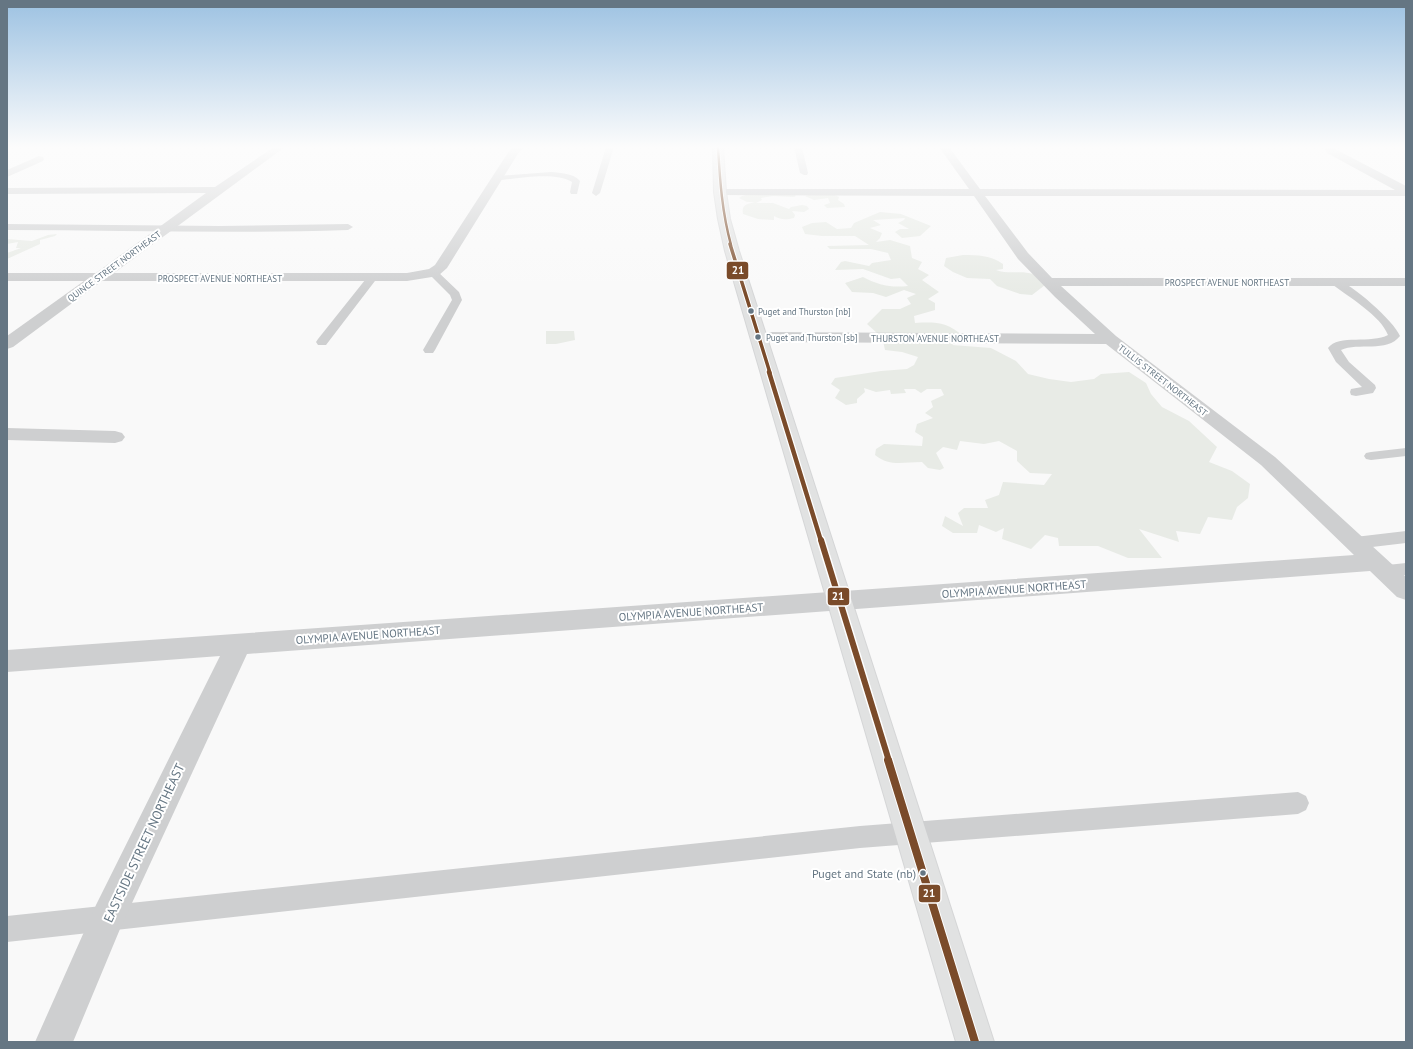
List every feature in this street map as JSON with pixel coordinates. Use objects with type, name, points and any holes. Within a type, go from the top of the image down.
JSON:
[{"type":"street","name":"QUINCE STREET NORTHEAST","points":[[7,344],[210,196]]},
{"type":"street","points":[[433,273],[440,268],[486,196]]},
{"type":"street","points":[[721,196],[724,219],[732,251],[975,1042]]},
{"type":"street","name":"TULLIS STREET NORTHEAST","points":[[979,196],[1023,256],[1060,294],[1110,339],[1268,461],[1406,591]]},
{"type":"street","name":"PROSPECT AVENUE NORTHEAST","points":[[7,277],[372,277],[421,276],[433,273]]},
{"type":"street","name":"PROSPECT AVENUE NORTHEAST","points":[[1049,282],[1406,282]]},
{"type":"street","name":"THURSTON AVENUE NORTHEAST","points":[[759,337],[1110,339]]},
{"type":"street","points":[[7,434],[115,437]]},
{"type":"street","name":"OLYMPIA AVENUE NORTHEAST","points":[[7,661],[840,601],[1380,566]]},
{"type":"street","name":"EASTSIDE STREET NORTHEAST","points":[[54,1042],[108,918],[238,645]]},
{"type":"lane","points":[[7,227],[167,228],[215,230],[348,227]]},
{"type":"lane","points":[[429,350],[457,300],[455,294],[433,273]]},
{"type":"lane","points":[[322,342],[372,277]]},
{"type":"lane","points":[[1337,283],[1378,315],[1394,332],[1394,336],[1390,339],[1380,342],[1348,344],[1334,348],[1336,354],[1342,361],[1370,388],[1368,390],[1356,392]]},
{"type":"lane","points":[[1371,456],[1406,452]]},
{"type":"lane","points":[[1355,543],[1406,537]]},
{"type":"lane","points":[[1380,566],[1406,569]]},
{"type":"lane","points":[[7,929],[912,833],[1298,803]]},
{"type":"shaded area","points":[[742,196],[796,196],[773,196],[761,198],[762,200],[756,203],[773,203],[789,209],[791,207],[802,205],[807,206],[809,209],[804,212],[792,211],[795,215],[794,218],[791,219],[781,219],[774,216],[774,220],[758,219],[743,214],[744,206],[755,202],[747,202],[739,198]]},
{"type":"shaded area","points":[[805,196],[837,196],[839,197],[838,200],[844,204],[845,207],[827,208],[824,205],[830,203],[828,198],[814,200]]},
{"type":"shaded area","points":[[880,212],[901,214],[931,226],[920,236],[902,238],[895,232],[900,229],[909,229],[898,223],[905,218],[873,220],[881,225],[870,228],[882,233],[876,242],[890,240],[910,246],[912,258],[922,262],[918,269],[929,275],[922,280],[939,292],[928,299],[935,303],[935,310],[914,316],[915,323],[935,323],[946,325],[963,336],[952,345],[991,348],[1016,361],[1028,374],[1049,379],[1071,382],[1094,379],[1101,374],[1129,372],[1146,383],[1151,394],[1162,407],[1189,421],[1217,447],[1209,462],[1232,471],[1250,484],[1248,498],[1237,507],[1232,520],[1208,517],[1200,534],[1176,531],[1179,542],[1139,529],[1162,558],[1128,558],[1098,546],[1059,546],[1058,538],[1045,535],[1031,549],[1002,539],[1004,528],[996,532],[979,525],[977,533],[953,533],[942,526],[945,516],[963,526],[958,513],[964,508],[988,508],[985,500],[999,495],[1003,482],[1044,485],[1052,474],[1030,473],[1017,461],[1017,451],[999,441],[984,444],[960,441],[957,450],[943,447],[936,453],[944,468],[940,470],[928,468],[922,462],[891,462],[881,459],[875,455],[876,449],[884,444],[922,446],[923,437],[915,432],[917,424],[933,418],[925,413],[933,407],[931,401],[944,395],[941,389],[927,389],[921,393],[915,389],[904,389],[906,393],[891,394],[890,390],[876,392],[864,388],[865,392],[857,399],[857,403],[846,405],[835,398],[840,390],[831,384],[835,378],[881,371],[907,369],[914,365],[918,357],[902,352],[885,350],[883,341],[894,333],[877,333],[867,324],[882,309],[900,309],[911,304],[907,298],[916,294],[904,290],[886,297],[873,293],[852,292],[845,283],[863,277],[885,285],[896,287],[908,286],[900,278],[891,279],[863,269],[835,270],[841,262],[845,261],[869,266],[872,263],[891,260],[888,253],[871,249],[830,249],[827,246],[869,245],[855,236],[822,236],[805,234],[802,227],[812,223],[826,222],[837,229],[851,228],[854,223]]},
{"type":"shaded area","points":[[57,234],[55,236],[40,240],[40,244],[7,259],[7,253],[21,248],[16,248],[18,242],[7,244],[7,239],[32,241],[48,235]]},
{"type":"shaded area","points":[[963,255],[979,255],[989,257],[1003,264],[1003,269],[996,270],[1003,272],[1028,273],[1040,279],[1045,285],[1032,295],[1020,294],[997,286],[990,279],[967,278],[944,266],[946,258]]},
{"type":"shaded area","points":[[546,331],[574,331],[575,340],[556,344],[546,344]]},
{"type":"transit line","name":"21","points":[[721,196],[724,219],[732,251],[975,1042]]},
{"type":"place","name":"Puget and Thurston [nb]","points":[[751,311]]},
{"type":"place","name":"Puget and Thurston [sb]","points":[[758,337]]},
{"type":"place","name":"Puget and State (nb)","points":[[923,873]]}]
